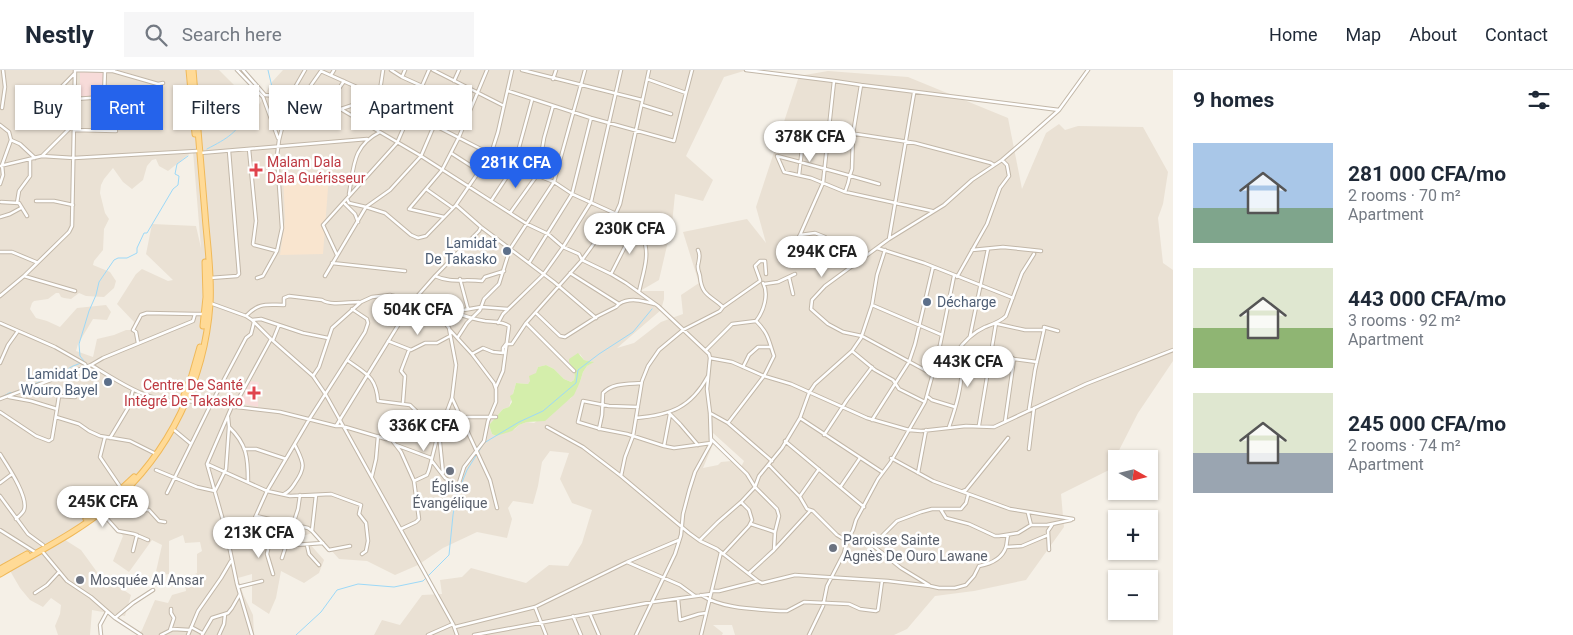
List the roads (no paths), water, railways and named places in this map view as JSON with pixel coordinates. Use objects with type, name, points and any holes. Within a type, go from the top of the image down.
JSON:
[{"type":"main road","points":[[42,547],[101,512],[114,502],[144,470],[172,429],[200,358],[210,303],[210,278],[191,70]]},
{"type":"main road","points":[[0,574],[91,515],[122,489],[137,474],[154,452],[184,401],[201,343],[205,314],[206,269],[198,152]]},
{"type":"main road","points":[[0,569],[34,552]]},
{"type":"street","points":[[2,108],[5,87],[3,70]]},
{"type":"street","points":[[81,99],[104,97],[105,70]]},
{"type":"street","points":[[62,85],[75,71],[105,70],[158,84],[163,83]]},
{"type":"street","points":[[237,70],[264,96],[269,96]]},
{"type":"street","points":[[243,70],[264,96],[279,140]]},
{"type":"street","points":[[296,85],[304,70]]},
{"type":"street","points":[[311,85],[321,70],[352,85]]},
{"type":"street","points":[[331,75],[334,70]]},
{"type":"street","points":[[381,85],[383,70]]},
{"type":"street","points":[[391,70],[420,85]]},
{"type":"street","points":[[402,77],[405,70]]},
{"type":"street","points":[[422,85],[429,70]]},
{"type":"street","points":[[433,70],[504,106]]},
{"type":"street","points":[[454,81],[459,70]]},
{"type":"street","points":[[444,217],[409,209],[442,170],[459,137],[487,70]]},
{"type":"street","points":[[340,206],[347,204],[385,213],[411,235],[418,238],[426,236],[454,206],[491,154],[512,70]]},
{"type":"street","points":[[522,70],[534,71],[553,79],[581,84],[642,100]]},
{"type":"street","points":[[553,79],[556,70]]},
{"type":"street","points":[[458,337],[467,323],[473,318],[484,299],[499,284],[510,249],[554,182],[585,70]]},
{"type":"street","points":[[498,323],[508,309],[543,275],[591,202],[621,70]]},
{"type":"street","points":[[506,344],[512,344],[526,323],[582,260],[616,213],[620,204],[649,70]]},
{"type":"street","points":[[508,91],[610,124],[674,141],[692,70]]},
{"type":"street","points":[[746,70],[914,93],[989,100],[1059,110]]},
{"type":"street","points":[[932,374],[862,336],[843,332],[828,324],[811,309],[812,300],[889,239],[934,212],[1002,160],[1059,110],[1088,70]]},
{"type":"street","points":[[75,71],[75,85]]},
{"type":"street","points":[[647,79],[686,93]]},
{"type":"street","points":[[341,86],[344,81]]},
{"type":"street","points":[[792,262],[791,250],[800,235],[823,183],[834,81]]},
{"type":"street","points":[[845,192],[852,169],[853,134],[861,85]]},
{"type":"street","points":[[889,239],[914,93]]},
{"type":"street","points":[[491,201],[514,166],[532,100]]},
{"type":"street","points":[[510,213],[538,174],[544,138],[553,105]]},
{"type":"street","points":[[642,105],[671,114]]},
{"type":"street","points":[[341,109],[351,106]]},
{"type":"street","points":[[341,109],[421,156],[527,224],[548,234],[563,247],[579,254],[582,260],[611,274],[656,305],[706,350],[710,358],[707,398],[710,413],[711,440],[695,472],[689,491],[680,540],[653,602],[636,635]]},
{"type":"street","points":[[529,263],[572,194],[591,118]]},
{"type":"street","points":[[0,125],[9,132],[11,140],[1,165],[3,175],[0,184]]},
{"type":"street","points":[[42,156],[68,130]]},
{"type":"street","points":[[0,296],[24,276],[36,262],[71,230],[73,223],[74,130],[116,131]]},
{"type":"street","points":[[257,278],[263,276],[277,251],[282,219],[278,164],[278,147],[282,130]]},
{"type":"street","points":[[337,255],[322,226],[397,143],[403,130]]},
{"type":"street","points":[[325,276],[366,207],[390,190],[421,156],[432,130]]},
{"type":"street","points":[[444,130],[514,166],[538,174],[572,194],[616,213],[631,222],[642,239],[646,253],[638,292]]},
{"type":"street","points":[[830,130],[906,141],[953,152],[991,163],[994,166]]},
{"type":"street","points":[[358,222],[355,214],[347,204],[356,157],[367,139],[379,132]]},
{"type":"street","points":[[1,165],[42,156],[74,158],[229,151],[367,139]]},
{"type":"street","points":[[11,140],[20,144],[35,158]]},
{"type":"street","points":[[249,149],[256,220],[253,244],[277,251]]},
{"type":"street","points":[[799,175],[802,150]]},
{"type":"street","points":[[210,278],[237,276],[239,274],[229,151]]},
{"type":"street","points":[[451,153],[479,171]]},
{"type":"street","points":[[879,184],[777,156],[784,172],[799,175],[845,192],[934,212]]},
{"type":"street","points":[[27,216],[17,202],[18,191],[30,176],[30,159]]},
{"type":"street","points":[[809,635],[823,602],[827,586],[844,553],[856,520],[924,402],[940,347],[955,277],[986,224],[1000,188],[1009,176],[1007,165],[1002,160]]},
{"type":"street","points":[[426,189],[454,206],[529,263],[596,318]]},
{"type":"street","points":[[36,201],[54,201],[73,205]]},
{"type":"street","points":[[0,202],[17,202]]},
{"type":"street","points":[[0,217],[22,208]]},
{"type":"street","points":[[336,426],[413,301],[480,231],[481,227]]},
{"type":"street","points":[[611,274],[634,229]]},
{"type":"street","points":[[800,235],[814,233],[825,237],[853,266]]},
{"type":"street","points":[[972,250],[1003,247],[1041,251]]},
{"type":"street","points":[[878,248],[1013,298]]},
{"type":"street","points":[[970,336],[988,249]]},
{"type":"street","points":[[698,250],[700,251],[698,267],[701,286],[708,296],[723,307]]},
{"type":"street","points":[[700,540],[755,487],[759,476],[772,461],[800,418],[809,393],[823,375],[852,351],[862,336],[872,305],[877,276],[885,250]]},
{"type":"street","points":[[0,252],[12,252],[36,262]]},
{"type":"street","points":[[956,353],[964,340],[1006,316],[1022,273],[1034,254]]},
{"type":"street","points":[[706,350],[732,324],[756,321],[766,296],[766,289],[755,266],[760,261],[765,261],[766,274]]},
{"type":"street","points":[[332,264],[405,271]]},
{"type":"street","points":[[872,420],[909,362],[920,326],[933,267]]},
{"type":"street","points":[[435,276],[447,281],[482,281],[485,277],[504,272]]},
{"type":"street","points":[[570,273],[619,304]]},
{"type":"street","points":[[621,476],[625,457],[633,436],[644,374],[659,350],[683,330],[718,313],[723,307],[762,282],[773,283],[795,274]]},
{"type":"street","points":[[24,276],[75,291]]},
{"type":"street","points":[[789,277],[793,294]]},
{"type":"street","points":[[460,280],[468,309]]},
{"type":"street","points":[[246,316],[258,306],[270,303],[284,305],[284,298],[289,296],[332,303],[361,302],[390,295],[432,306],[472,354],[496,387]]},
{"type":"street","points":[[536,313],[563,338],[626,301],[637,300],[656,305]]},
{"type":"street","points":[[313,376],[319,367],[332,328],[361,302]]},
{"type":"street","points":[[210,303],[246,316],[313,376],[326,394],[342,426],[454,625],[457,635]]},
{"type":"street","points":[[872,305],[942,335]]},
{"type":"street","points":[[395,445],[432,460],[445,478],[458,486],[461,472],[484,441],[496,402],[496,387],[503,371],[509,326],[463,315],[446,306],[438,312]]},
{"type":"street","points":[[457,312],[481,306],[508,309]]},
{"type":"street","points":[[244,542],[267,491],[364,332],[368,319],[352,310]]},
{"type":"street","points":[[138,344],[134,330],[141,315],[147,313],[205,314]]},
{"type":"street","points":[[91,365],[193,321],[195,314]]},
{"type":"street","points":[[253,321],[261,320],[303,333],[328,338]]},
{"type":"street","points":[[167,493],[211,404],[246,338],[251,334],[253,321]]},
{"type":"street","points":[[728,423],[764,376],[774,356],[771,341],[764,329],[756,321]]},
{"type":"street","points":[[0,323],[55,347],[86,365]]},
{"type":"street","points":[[526,323],[574,371]]},
{"type":"street","points":[[996,323],[1025,330],[1044,330],[1044,327],[1058,331]]},
{"type":"street","points":[[979,426],[996,323]]},
{"type":"street","points":[[252,635],[231,560],[226,530],[208,464],[233,407],[279,325]]},
{"type":"street","points":[[414,481],[427,475],[445,413],[452,398],[456,365],[449,328]]},
{"type":"street","points":[[1029,410],[1044,330]]},
{"type":"street","points":[[0,363],[18,331]]},
{"type":"street","points":[[403,403],[404,376],[401,371],[409,350],[425,342],[437,343],[450,336]]},
{"type":"street","points":[[388,342],[409,350]]},
{"type":"street","points":[[472,354],[483,348],[502,353],[506,344]]},
{"type":"street","points":[[743,367],[749,355],[758,347],[771,347]]},
{"type":"street","points":[[940,347],[956,353],[962,365],[956,407],[948,427]]},
{"type":"street","points":[[710,358],[732,362],[764,376],[791,384],[841,408],[872,420],[909,430],[926,430],[979,426],[994,428],[1086,384],[1173,350]]},
{"type":"street","points":[[852,351],[872,367],[893,380],[899,389],[924,402]]},
{"type":"street","points":[[990,352],[1014,359],[1037,362]]},
{"type":"street","points":[[1005,422],[1014,359]]},
{"type":"street","points":[[347,360],[368,375],[376,385],[378,402],[410,405],[426,422],[430,432]]},
{"type":"street","points":[[0,400],[86,365],[91,365],[134,390],[150,396],[176,401],[280,412],[391,439],[413,438],[430,432],[440,431],[467,417],[496,417]]},
{"type":"street","points":[[824,435],[841,408],[872,367]]},
{"type":"street","points":[[636,418],[670,414],[679,409],[699,390],[709,373]]},
{"type":"street","points":[[599,429],[603,393],[609,388],[642,383]]},
{"type":"street","points":[[110,438],[128,408],[134,390]]},
{"type":"street","points":[[926,395],[932,400],[956,407]]},
{"type":"street","points":[[0,412],[30,432],[49,441],[52,439],[59,396],[75,397]]},
{"type":"street","points":[[8,397],[31,401],[57,409]]},
{"type":"street","points":[[452,398],[490,480],[497,508]]},
{"type":"street","points":[[638,407],[609,406],[584,401],[578,420],[579,423],[633,436],[664,446],[683,448],[711,440]]},
{"type":"street","points":[[1029,449],[1034,408]]},
{"type":"street","points":[[445,413],[461,417]]},
{"type":"street","points":[[710,413],[728,423],[772,461]]},
{"type":"street","points":[[670,414],[698,445]]},
{"type":"street","points":[[664,446],[670,414]]},
{"type":"street","points":[[215,491],[226,472],[228,464],[228,417]]},
{"type":"street","points":[[56,418],[79,424],[89,432],[105,437],[130,441],[154,452]]},
{"type":"street","points":[[800,418],[882,473]]},
{"type":"street","points":[[229,427],[238,435],[248,460],[248,482]]},
{"type":"street","points":[[547,427],[583,447],[700,540],[722,553],[762,583],[795,575],[946,588],[966,585],[974,576],[979,566],[988,565],[996,560],[1006,547],[1008,535]]},
{"type":"street","points":[[172,429],[191,444]]},
{"type":"street","points":[[918,473],[926,430]]},
{"type":"street","points":[[440,431],[442,468],[445,478]]},
{"type":"street","points":[[371,477],[374,472],[378,436]]},
{"type":"street","points":[[105,437],[100,457],[122,489]]},
{"type":"street","points":[[961,492],[966,490],[1008,438]]},
{"type":"street","points":[[391,439],[401,452],[414,481],[419,519],[401,529]]},
{"type":"street","points":[[711,440],[747,474],[755,487],[777,509],[779,516],[775,532],[774,550]]},
{"type":"street","points":[[785,441],[864,507]]},
{"type":"street","points":[[289,494],[303,469],[303,462],[295,445]]},
{"type":"street","points":[[244,449],[256,450],[286,459]]},
{"type":"street","points":[[0,454],[20,486],[25,508],[16,519]]},
{"type":"street","points":[[841,486],[860,458]]},
{"type":"street","points":[[891,458],[933,481],[968,495],[1010,509],[1073,519],[1041,526],[1031,525],[1018,533],[996,536],[969,524],[946,518],[941,510]]},
{"type":"street","points":[[208,464],[267,491],[282,495],[335,495],[361,505],[359,514],[366,522],[368,541],[366,551],[362,554]]},
{"type":"street","points":[[769,465],[800,496],[807,509],[813,511],[847,541],[871,544],[901,568],[930,586]]},
{"type":"street","points":[[800,496],[819,469]]},
{"type":"street","points":[[156,470],[174,478],[215,491]]},
{"type":"street","points":[[0,483],[12,474]]},
{"type":"street","points":[[282,558],[298,509],[300,495]]},
{"type":"street","points":[[312,531],[316,495]]},
{"type":"street","points":[[871,544],[878,540],[897,521],[926,510],[961,509],[966,503],[968,495]]},
{"type":"street","points":[[0,496],[16,519],[42,547],[59,572],[67,580],[141,635]]},
{"type":"street","points":[[114,502],[135,510],[149,510],[159,521],[165,522]]},
{"type":"street","points":[[701,635],[708,600],[722,553],[752,520],[752,515],[741,502]]},
{"type":"street","points":[[749,573],[774,550],[810,510]]},
{"type":"street","points":[[101,512],[118,531],[137,535],[148,540]]},
{"type":"street","points":[[1028,513],[1031,525]]},
{"type":"street","points":[[256,516],[312,531],[329,550],[350,546]]},
{"type":"street","points":[[750,524],[775,532]]},
{"type":"street","points":[[1050,550],[1048,535],[1052,524]]},
{"type":"street","points":[[0,530],[34,552]]},
{"type":"street","points":[[133,551],[137,535]]},
{"type":"street","points":[[1006,547],[1022,546],[1048,535]]},
{"type":"street","points":[[246,537],[257,541],[261,538],[286,544],[323,543]]},
{"type":"street","points":[[270,540],[267,554],[273,574]]},
{"type":"street","points":[[428,635],[454,625],[535,607],[627,562],[680,540]]},
{"type":"street","points":[[307,544],[309,554],[319,565]]},
{"type":"street","points":[[188,635],[198,611],[231,560]]},
{"type":"street","points":[[627,562],[664,578],[696,596]]},
{"type":"street","points":[[35,593],[47,585],[59,572]]},
{"type":"street","points":[[238,586],[262,581]]},
{"type":"street","points":[[474,635],[488,634],[573,616],[696,596],[758,581]]},
{"type":"street","points":[[700,595],[708,600],[734,606],[780,611],[787,611],[804,602],[823,602],[849,604],[860,609],[877,611],[882,581]]},
{"type":"street","points":[[116,618],[132,603],[153,590]]},
{"type":"street","points":[[161,635],[178,628],[191,629],[202,634],[212,618],[225,614],[232,608],[240,594]]},
{"type":"street","points":[[678,599],[680,620],[706,613]]},
{"type":"street","points":[[535,607],[546,635]]},
{"type":"street","points":[[170,630],[174,618],[171,609]]},
{"type":"street","points":[[101,635],[100,625],[108,612]]},
{"type":"street","points":[[219,635],[224,624],[225,614]]},
{"type":"street","points":[[590,614],[599,635]]},
{"type":"street","points":[[573,616],[581,635]]},
{"type":"waterway","points":[[268,70],[272,85]]},
{"type":"waterway","points":[[207,149],[221,142],[235,130]]},
{"type":"waterway","points":[[20,390],[39,382],[40,377],[43,375],[49,377],[54,374],[63,374],[84,361],[80,356],[79,344],[99,282],[114,260],[127,258],[137,253],[137,248],[144,233],[147,233],[173,189],[178,185],[179,176],[175,174],[177,164],[188,156]]},
{"type":"waterway","points":[[296,635],[321,612],[337,590],[358,584],[394,587],[423,581],[449,555],[456,497],[467,470],[484,443],[519,422],[543,411],[576,383],[578,370],[633,332],[652,309]]},
{"type":"waterway","points":[[0,398],[9,393],[16,392]]},
{"type":"place","name":"Malam Dala Dala Guérisseur","points":[[256,170]]},
{"type":"place","name":"Lamidat De Takasko","points":[[507,251]]},
{"type":"place","name":"Décharge","points":[[927,302]]},
{"type":"place","name":"Lamidat De Wouro Bayel","points":[[108,382]]},
{"type":"place","name":"Centre De Santé Intégré De Takasko","points":[[254,393]]},
{"type":"place","name":"Église Évangélique","points":[[450,471]]},
{"type":"place","name":"Paroisse Sainte Agnès De Ouro Lawane","points":[[833,548]]},
{"type":"place","name":"Mosquée Al Ansar","points":[[80,580]]}]
